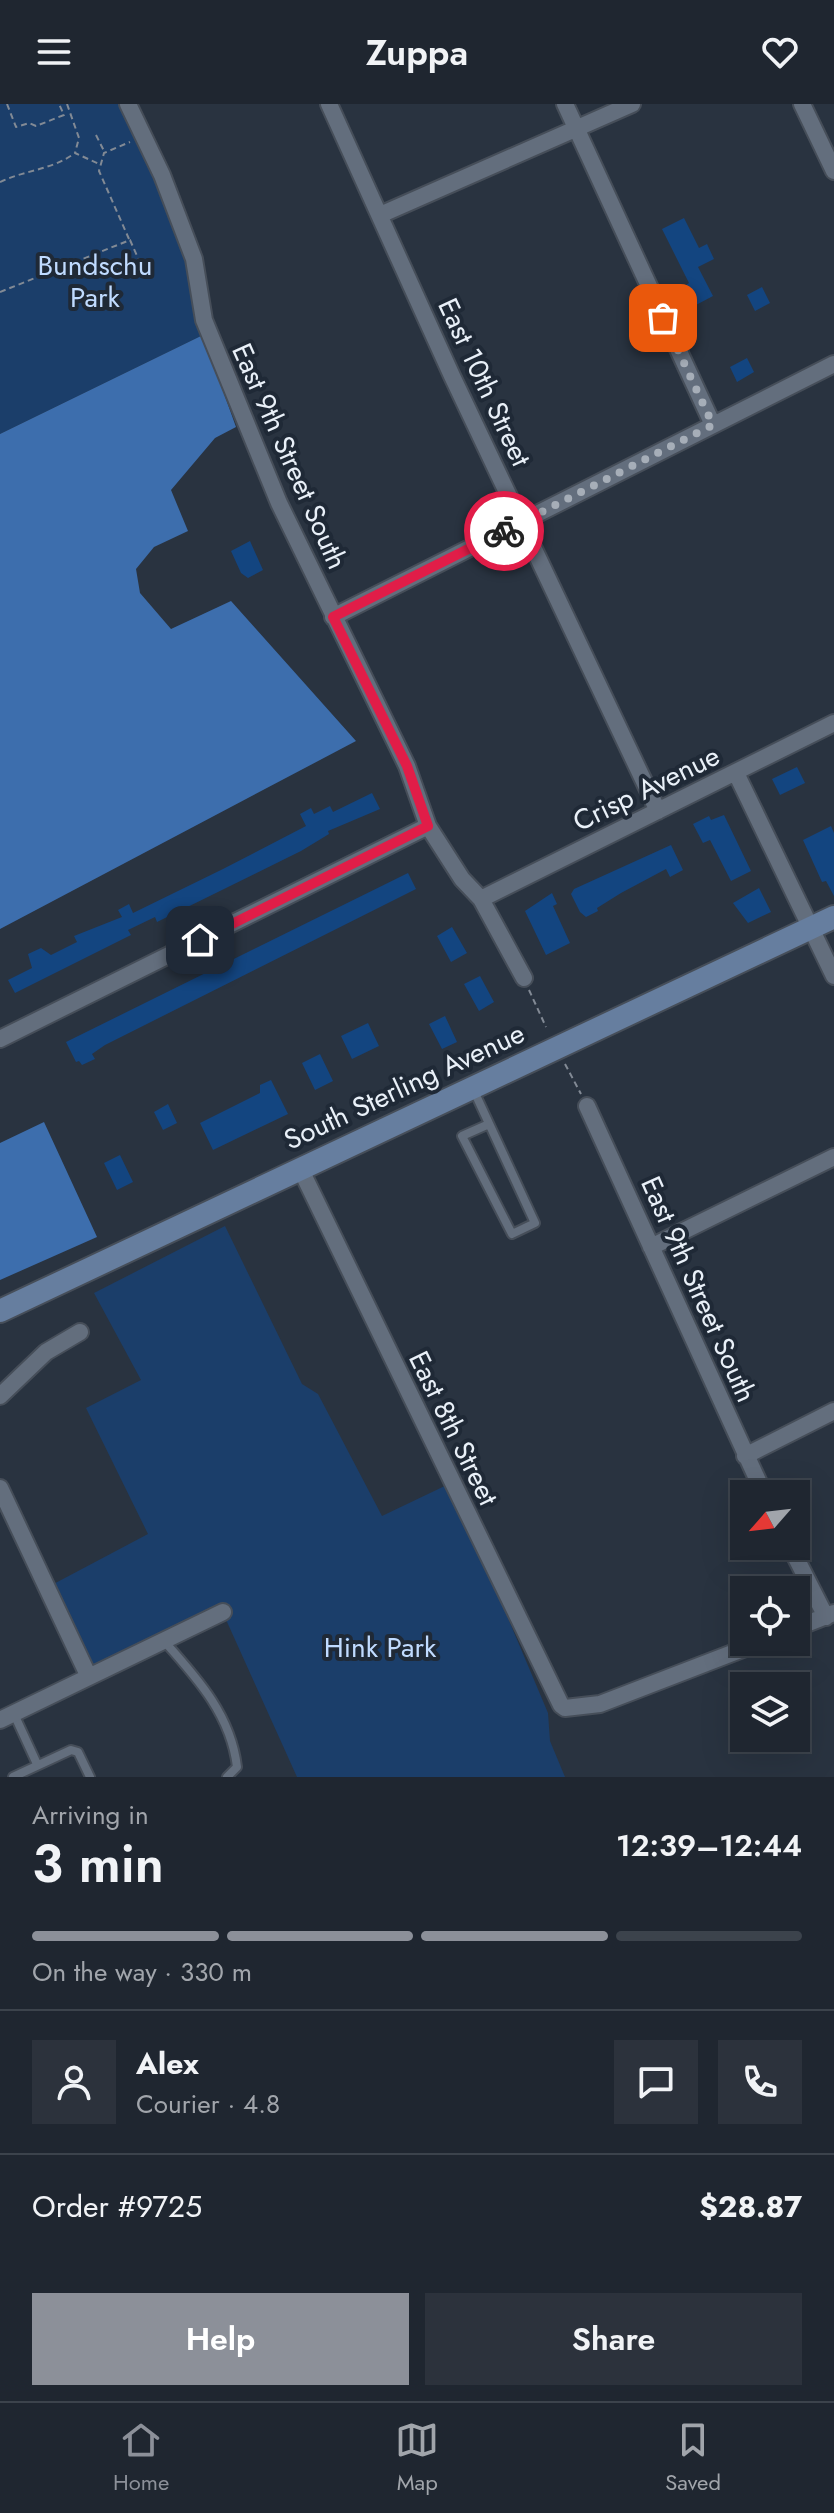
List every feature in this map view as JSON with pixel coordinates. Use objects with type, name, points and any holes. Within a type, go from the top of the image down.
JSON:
[{"type":"main road","name":"South Sterling Avenue","points":[[0,1311],[834,917]]},
{"type":"street","name":"East 9th Street South","points":[[128,104],[162,175],[194,259],[204,320],[279,503],[407,766],[428,826],[462,879],[481,899],[524,978]]},
{"type":"street","name":"East 10th Street","points":[[329,104],[658,811]]},
{"type":"street","points":[[565,104],[713,425]]},
{"type":"street","points":[[380,215],[632,104]]},
{"type":"street","points":[[802,104],[834,171]]},
{"type":"street","points":[[333,617],[834,364]]},
{"type":"street","name":"Crisp Avenue","points":[[481,899],[834,723]]},
{"type":"street","points":[[736,773],[834,976]]},
{"type":"street","points":[[0,1039],[428,826]]},
{"type":"street","name":"East 9th Street South","points":[[587,1106],[757,1480]]},
{"type":"street","points":[[651,1247],[834,1157]]},
{"type":"street","name":"East 8th Street","points":[[300,1168],[561,1705],[565,1708],[600,1704],[730,1654]]},
{"type":"street","points":[[0,1396],[46,1352],[80,1332]]},
{"type":"street","points":[[745,1456],[834,1411]]},
{"type":"street","points":[[0,1488],[88,1675]]},
{"type":"street","points":[[798,1560],[830,1615],[810,1623]]},
{"type":"street","points":[[7,1717],[223,1612]]},
{"type":"lane","points":[[472,1087],[535,1223],[512,1234],[462,1136],[489,1124]]},
{"type":"lane","points":[[163,1640],[206,1690],[234,1742],[237,1767],[227,1777]]},
{"type":"lane","points":[[7,1717],[37,1764]]},
{"type":"lane","points":[[13,1777],[71,1750],[78,1752],[90,1777]]},
{"type":"path","points":[[7,104],[16,127],[29,123],[36,126],[64,115],[59,104]]},
{"type":"path","points":[[0,182],[19,173],[58,165],[75,153],[79,138],[67,104]]},
{"type":"path","points":[[96,135],[104,153],[99,171],[146,276],[155,276]]},
{"type":"path","points":[[104,153],[137,140]]},
{"type":"path","points":[[75,153],[100,164]]},
{"type":"path","points":[[0,292],[130,240]]},
{"type":"path","points":[[524,978],[546,1027]]},
{"type":"path","points":[[564,1063],[587,1106]]},
{"type":"green space","name":"Bundschu Park","points":[[0,104],[122,104],[190,263],[203,335],[0,434]]},
{"type":"green space","name":"Hink Park","points":[[225,1226],[302,1384],[318,1394],[382,1516],[451,1483],[548,1713],[550,1741],[565,1777],[297,1777],[223,1613],[88,1675],[46,1588],[148,1534],[86,1408],[141,1380],[94,1293]]},
{"type":"shaded area","points":[[203,335],[236,427],[215,438],[171,490],[188,531],[154,547],[136,569],[140,593],[171,629],[231,601],[356,741],[0,929],[0,434]]},
{"type":"shaded area","points":[[44,1122],[97,1237],[0,1280],[0,1143]]},
{"type":"building","points":[[684,218],[699,248],[707,244],[714,259],[698,267],[713,296],[696,305],[686,285],[689,283],[662,229]]},
{"type":"building","points":[[762,287],[770,303],[755,311],[747,295]]},
{"type":"building","points":[[747,358],[754,372],[737,382],[730,367]]},
{"type":"building","points":[[250,541],[263,570],[248,578],[241,573],[231,551]]},
{"type":"building","points":[[797,767],[805,783],[780,795],[772,779]]},
{"type":"building","points":[[372,793],[380,809],[328,831],[329,834],[301,851],[157,922],[155,917],[128,930],[131,935],[15,993],[8,980],[32,968],[28,954],[41,948],[51,955],[77,942],[74,936],[122,917],[118,910],[129,904],[133,913],[306,826],[300,814],[311,808],[314,814],[330,806],[333,812]]},
{"type":"building","points":[[724,815],[751,871],[731,881],[710,840],[703,843],[693,824],[709,816],[711,820]]},
{"type":"building","points":[[831,826],[834,833],[834,896],[826,881],[822,882],[803,840]]},
{"type":"building","points":[[671,845],[683,870],[670,877],[666,869],[621,893],[586,917],[580,912],[571,894],[574,889]]},
{"type":"building","points":[[408,873],[416,889],[105,1045],[92,1054],[95,1059],[82,1065],[76,1062],[66,1042]]},
{"type":"building","points":[[759,888],[771,912],[748,923],[733,903]]},
{"type":"building","points":[[552,893],[557,904],[553,906],[570,943],[546,955],[525,911]]},
{"type":"building","points":[[452,927],[467,953],[451,962],[437,936]]},
{"type":"building","points":[[480,976],[494,1002],[479,1011],[464,984]]},
{"type":"building","points":[[445,1016],[457,1042],[442,1049],[429,1024]]},
{"type":"building","points":[[368,1023],[379,1046],[352,1059],[341,1036]]},
{"type":"building","points":[[320,1054],[333,1081],[315,1090],[302,1063]]},
{"type":"building","points":[[271,1080],[288,1114],[213,1150],[200,1123],[260,1093],[260,1085]]},
{"type":"building","points":[[168,1104],[177,1123],[163,1130],[154,1112]]},
{"type":"building","points":[[120,1155],[133,1182],[117,1190],[104,1163]]},
{"type":"way so far","points":[[504,531],[713,425],[663,318]]},
{"type":"route","points":[[200,940],[428,826],[426,812],[407,766],[333,617],[504,531]]}]
